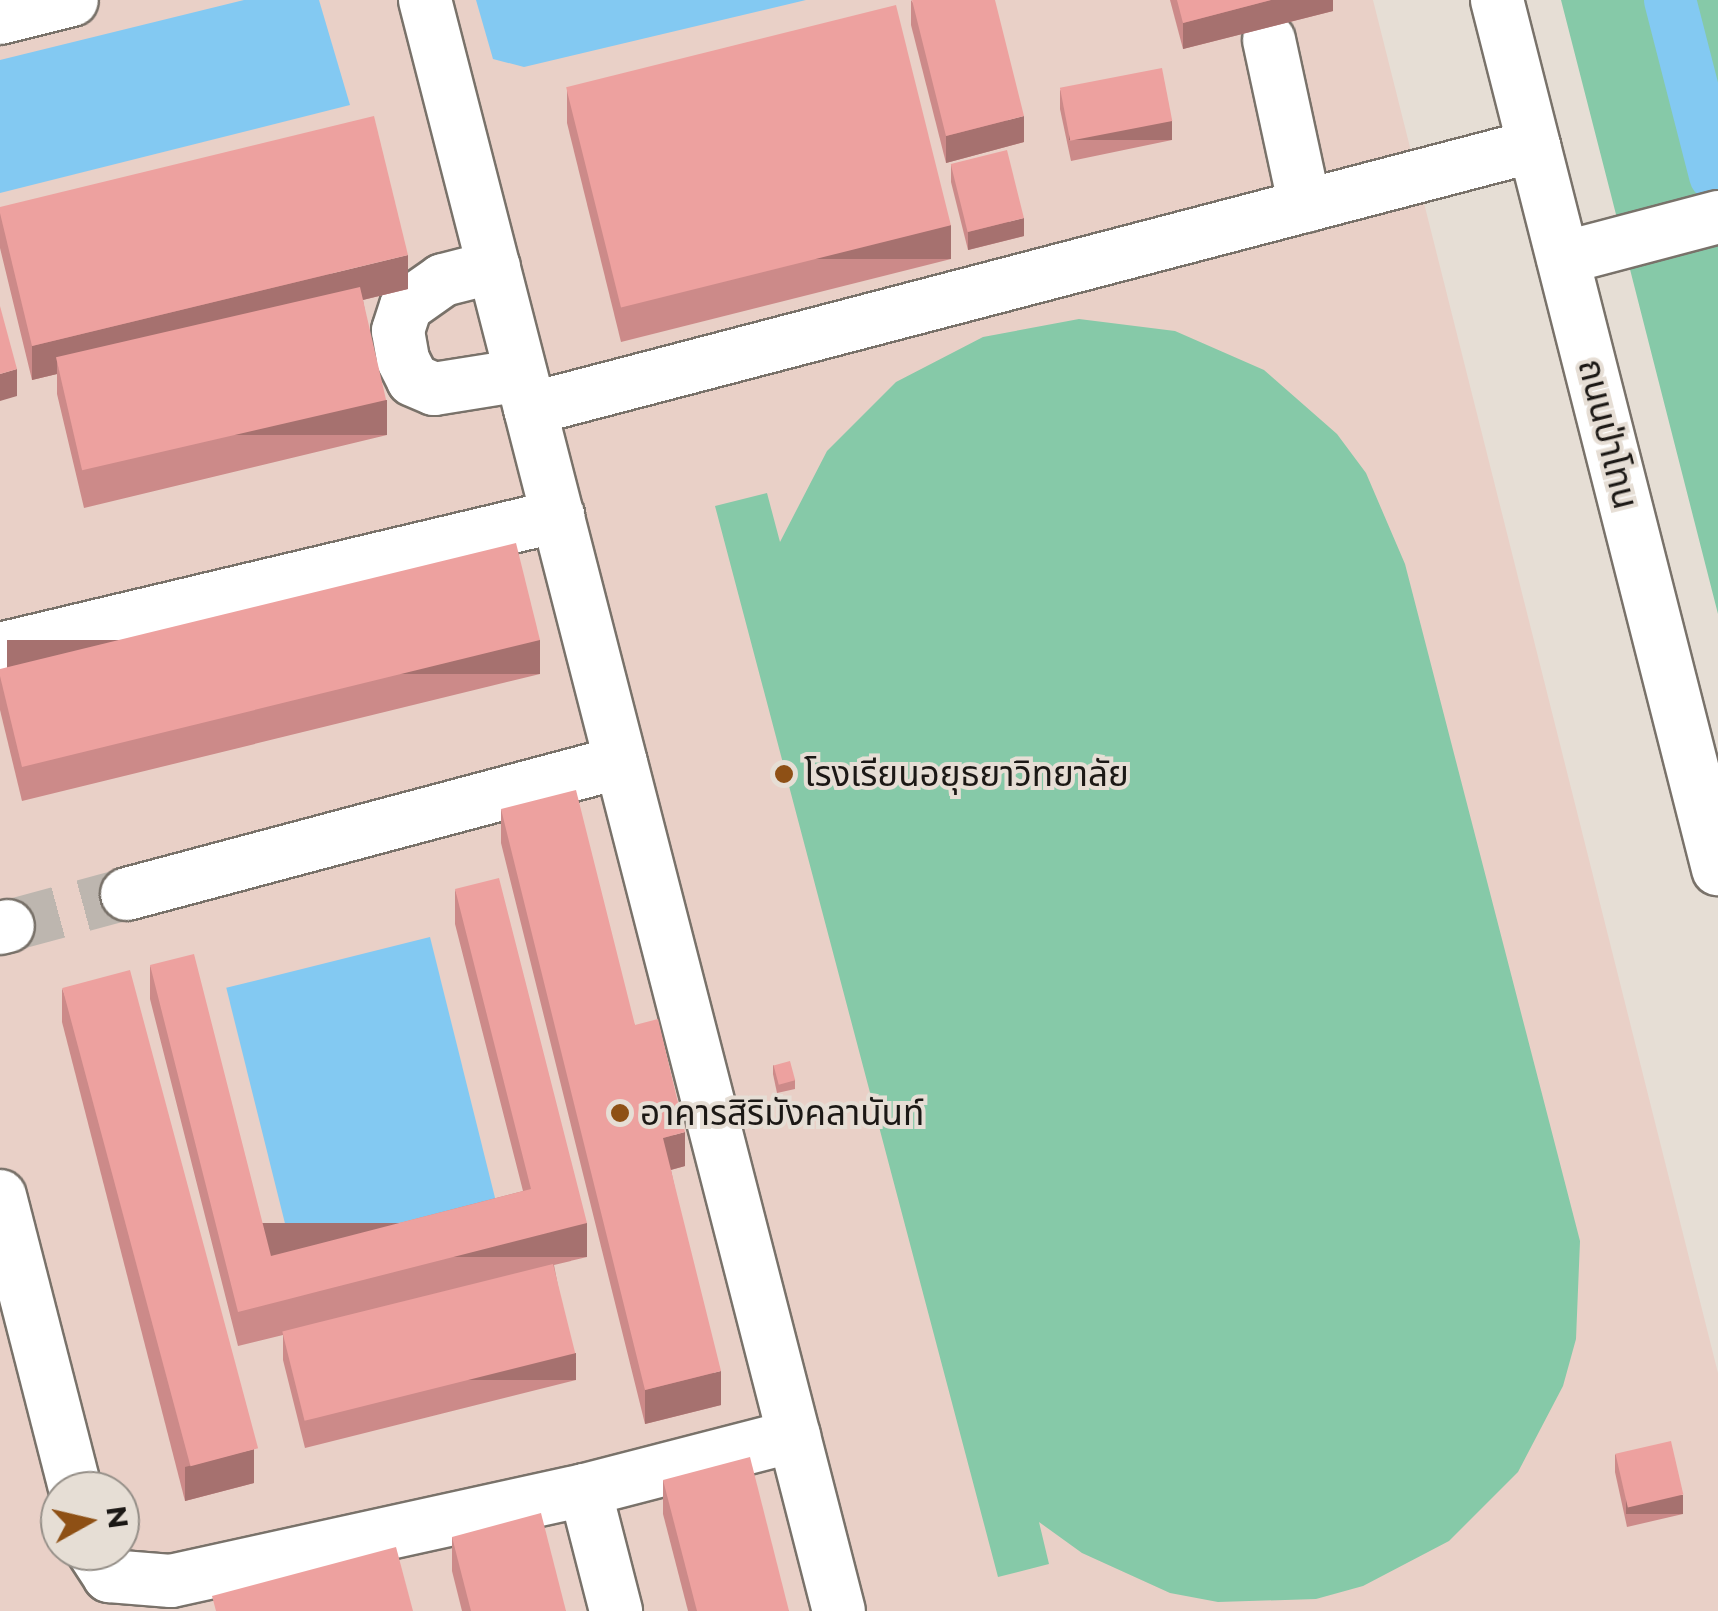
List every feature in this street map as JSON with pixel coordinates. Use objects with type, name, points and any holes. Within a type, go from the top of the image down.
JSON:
[{"type":"street","points":[[0,18],[72,0]]},
{"type":"street","points":[[425,0],[839,1611]]},
{"type":"street","name":"ถนนป่าโทน","points":[[1497,0],[1718,869]]},
{"type":"street","points":[[1269,40],[1305,206]]},
{"type":"street","points":[[494,267],[442,280],[406,306],[398,331],[403,360],[413,380],[434,389],[526,392],[1305,206],[1534,146]]},
{"type":"street","points":[[1562,258],[1718,217]]},
{"type":"street","points":[[0,649],[558,516]]},
{"type":"street","points":[[126,894],[621,762]]},
{"type":"street","points":[[0,1196],[10,1292],[69,1471]]},
{"type":"street","points":[[106,1571],[109,1576],[171,1581],[585,1490],[794,1436]]},
{"type":"street","points":[[585,1490],[616,1611]]},
{"type":"shaded area","name":"โรงเรียนอยุธยาวิทยาลัย","points":[[0,0],[1373,0],[1718,1373],[1718,1611],[0,1611]]},
{"type":"green space","points":[[1561,0],[1718,0],[1718,614],[1610,191]]},
{"type":"green space","points":[[1079,319],[1175,331],[1264,370],[1337,434],[1366,473],[1405,564],[1580,1241],[1576,1339],[1563,1386],[1518,1472],[1449,1541],[1363,1586],[1316,1599],[1218,1602],[1170,1593],[1082,1553],[1039,1522],[1049,1564],[998,1577],[715,506],[767,493],[780,542],[827,451],[896,382],[983,337]]},
{"type":"water","points":[[244,0],[319,0],[350,105],[0,193],[0,60]]},
{"type":"water","points":[[476,0],[806,0],[524,67],[493,59]]},
{"type":"water","points":[[430,937],[495,1199],[292,1250],[226,988]]},
{"type":"building","points":[[912,0],[995,0],[1024,116],[946,136]]},
{"type":"building","points":[[1177,0],[1271,0],[1183,23]]},
{"type":"building","points":[[896,5],[951,225],[621,308],[566,87]]},
{"type":"building","points":[[1162,68],[1172,121],[1070,141],[1060,88]]},
{"type":"building","points":[[374,116],[408,255],[32,346],[0,207]]},
{"type":"building","points":[[1007,150],[1024,218],[968,232],[951,164]]},
{"type":"building","points":[[360,287],[386,400],[82,470],[56,357]]},
{"type":"building","points":[[0,306],[17,369],[0,374]]},
{"type":"building","points":[[516,543],[540,640],[22,767],[0,669]]},
{"type":"building","name":"อาคารสิริมังคลานันท์","points":[[576,790],[635,1025],[658,1019],[685,1132],[663,1138],[721,1371],[645,1390],[501,809]]},
{"type":"building","points":[[499,878],[587,1223],[238,1312],[150,965],[194,954],[271,1256],[531,1189],[455,889]]},
{"type":"building","points":[[130,970],[258,1448],[191,1466],[62,988]]},
{"type":"building","points":[[790,1061],[795,1080],[779,1085],[774,1065]]},
{"type":"building","points":[[553,1264],[575,1353],[305,1421],[282,1331]]},
{"type":"building","points":[[1671,1441],[1683,1495],[1628,1507],[1615,1454]]},
{"type":"building","points":[[750,1457],[789,1611],[697,1611],[663,1480]]},
{"type":"building","points":[[541,1513],[566,1611],[471,1611],[452,1537]]},
{"type":"building","points":[[396,1547],[413,1611],[216,1611],[212,1596]]},
{"type":"waterway","points":[[1670,0],[1715,175]]},
{"type":"tunnel","points":[[8,926],[127,894]]},
{"type":"place","name":"โรงเรียนอยุธยาวิทยาลัย","points":[[784,774]]},
{"type":"place","name":"อาคารสิริมังคลานันท์","points":[[620,1113]]}]
